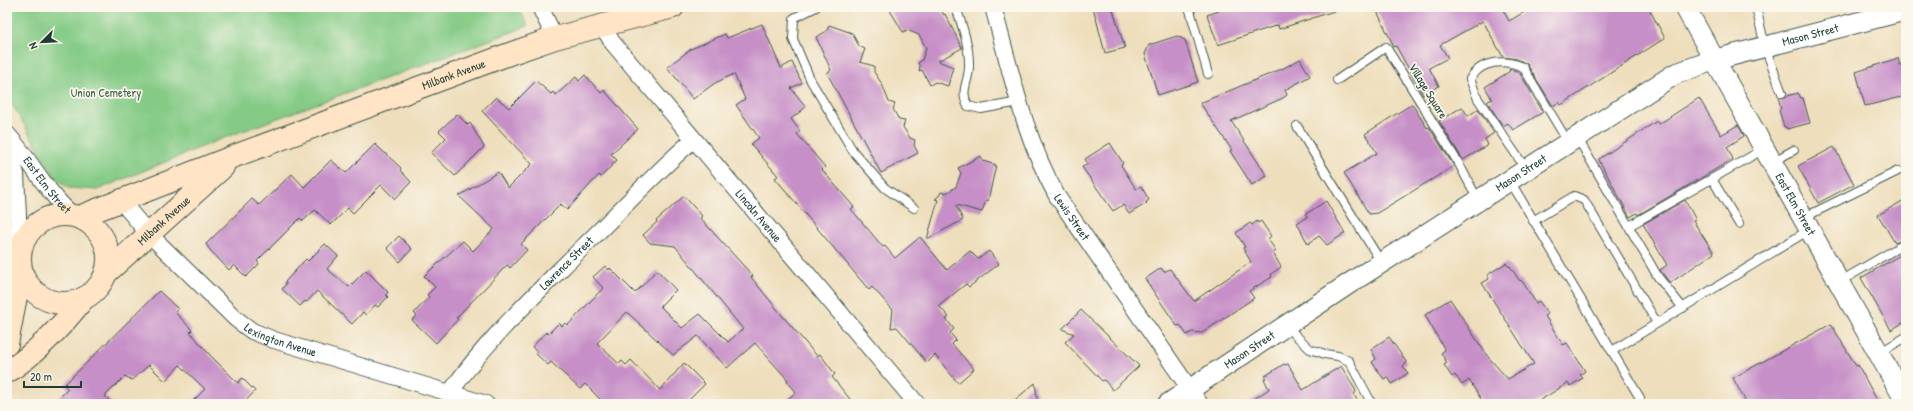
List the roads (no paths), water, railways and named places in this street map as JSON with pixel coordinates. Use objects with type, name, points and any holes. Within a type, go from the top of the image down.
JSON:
[{"type":"main road","name":"Milbank Avenue","points":[[76,217],[119,203],[240,154],[555,38],[673,7]]},
{"type":"main road","name":"Milbank Avenue","points":[[106,273],[148,233],[240,154]]},
{"type":"main road","points":[[7,344],[18,253],[28,233],[44,219],[53,216],[76,217],[91,224],[102,236],[107,249],[108,263],[106,273],[94,291],[84,298],[72,302],[55,302],[45,299],[34,291],[26,281],[18,253]]},
{"type":"main road","points":[[7,372],[24,361],[68,319],[84,298]]},
{"type":"street","points":[[540,7],[555,38]]},
{"type":"street","name":"Lewis Street","points":[[993,7],[1019,102],[1038,159],[1057,196],[1194,397]]},
{"type":"street","name":"East Elm Street","points":[[1685,7],[1906,402]]},
{"type":"street","name":"Mason Street","points":[[1168,404],[1194,397],[1286,327],[1478,200],[1675,74],[1714,60],[1906,10]]},
{"type":"street","name":"Lincoln Avenue","points":[[602,25],[612,42],[693,140],[917,404]]},
{"type":"street","name":"East Elm Street","points":[[7,134],[25,153],[50,192],[61,206],[76,217]]},
{"type":"street","name":"East Elm Street","points":[[7,139],[16,174],[19,236],[18,253]]},
{"type":"street","name":"Lawrence Street","points":[[449,394],[474,360],[571,260],[674,157],[693,140]]},
{"type":"street","name":"Lexington Avenue","points":[[119,203],[126,207],[148,233],[236,319],[252,331],[274,340],[486,404]]},
{"type":"lane","points":[[816,7],[794,18],[792,39],[811,81],[853,151],[885,188],[914,208]]},
{"type":"lane","points":[[956,7],[965,34],[969,66],[963,98],[968,106],[981,109],[1019,102]]},
{"type":"lane","points":[[1189,7],[1208,74]]},
{"type":"lane","points":[[1756,7],[1765,47],[1782,93]]},
{"type":"lane","name":"Village Square","points":[[1337,80],[1386,46],[1459,164],[1478,200]]},
{"type":"lane","points":[[1526,169],[1478,99],[1470,79],[1474,73],[1487,65],[1499,61],[1512,62],[1523,67],[1629,226],[1658,277],[1683,308]]},
{"type":"lane","points":[[1297,126],[1382,263]]},
{"type":"lane","points":[[1629,226],[1712,179],[1768,156],[1794,150]]},
{"type":"lane","points":[[1612,351],[1683,308],[1806,224],[1898,171]]},
{"type":"lane","points":[[1712,179],[1739,224]]},
{"type":"lane","points":[[1510,180],[1533,221],[1640,398]]},
{"type":"lane","points":[[1533,221],[1574,196],[1584,200],[1657,323]]},
{"type":"lane","points":[[1839,282],[1906,243]]},
{"type":"lane","points":[[1286,327],[1310,349],[1325,354],[1338,356],[1349,361],[1372,404]]},
{"type":"lane","points":[[1879,353],[1906,337]]},
{"type":"park label","name":"Union Cemetery","points":[[106,93]]}]
